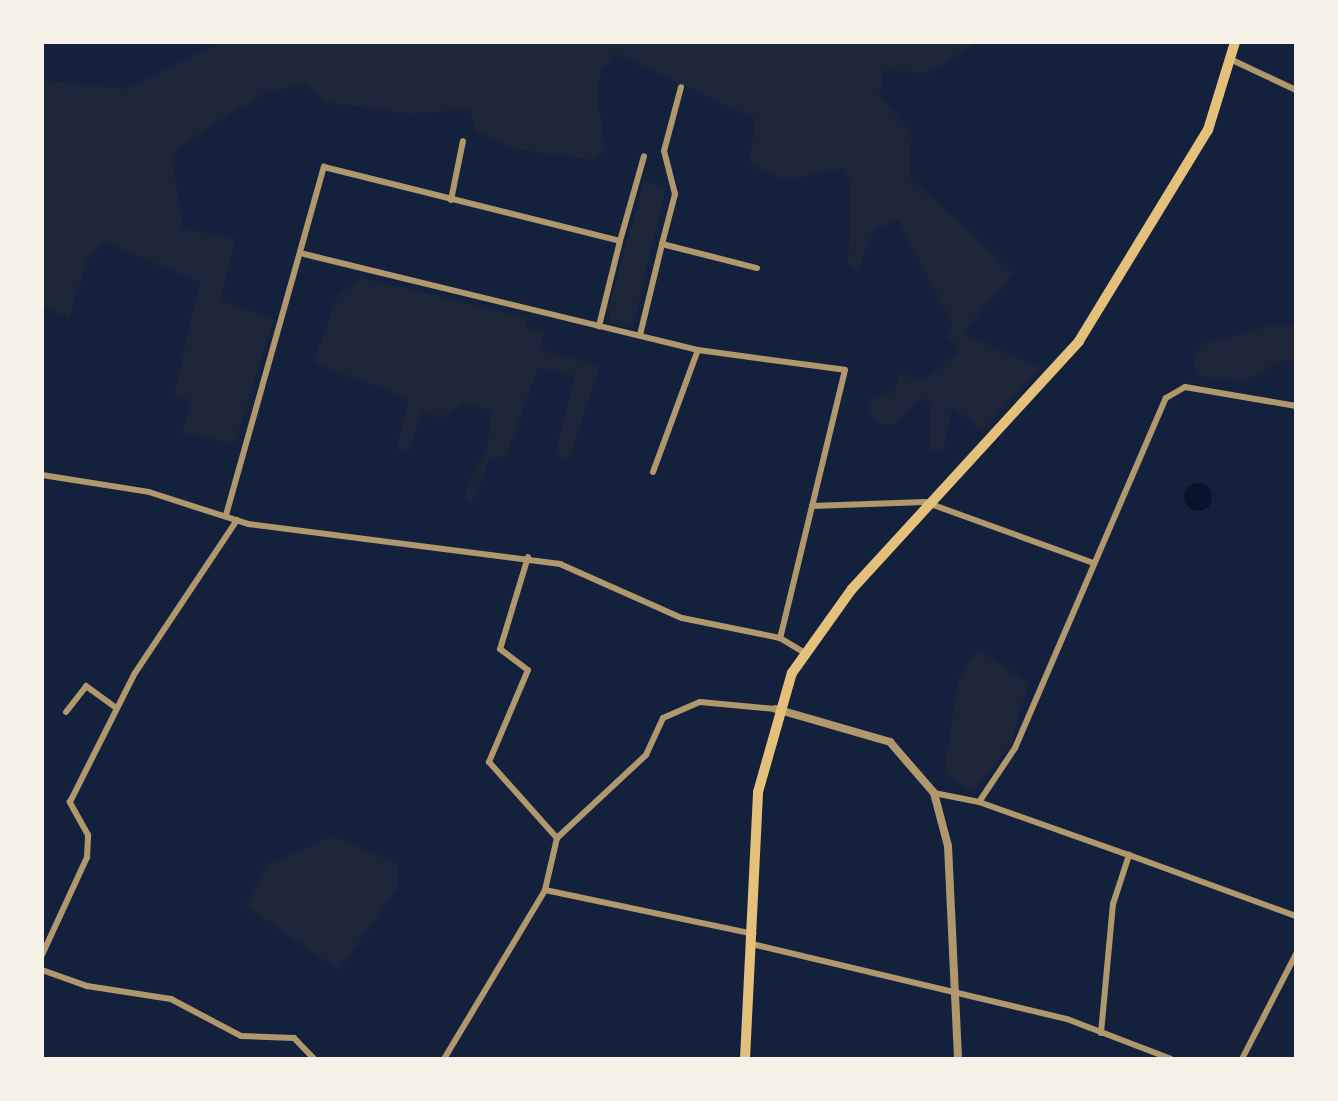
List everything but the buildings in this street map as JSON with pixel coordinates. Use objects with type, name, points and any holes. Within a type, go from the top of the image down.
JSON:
[{"type":"main road","points":[[745,1059],[755,940],[758,792],[776,709],[803,652],[932,504],[1033,397],[1095,316],[1208,130],[1235,42]]},
{"type":"street","points":[[1230,59],[1296,90]]},
{"type":"street","points":[[640,335],[675,194],[664,151],[681,87]]},
{"type":"street","points":[[451,200],[463,141]]},
{"type":"street","points":[[599,326],[644,156]]},
{"type":"street","points":[[226,515],[304,254],[324,167],[620,241]]},
{"type":"street","points":[[662,244],[757,268]]},
{"type":"street","points":[[304,254],[698,350],[845,370],[780,638]]},
{"type":"street","points":[[653,472],[698,350]]},
{"type":"street","points":[[979,802],[1015,748],[1091,562],[1174,392],[1185,387],[1296,406]]},
{"type":"street","points":[[42,475],[149,492],[237,520],[528,557],[682,618],[780,638],[803,652]]},
{"type":"street","points":[[812,506],[932,504],[1091,562]]},
{"type":"street","points":[[42,955],[87,857],[88,835],[70,802],[115,707],[237,520]]},
{"type":"street","points":[[528,557],[500,649],[528,670],[489,762],[557,838]]},
{"type":"street","points":[[66,712],[86,686],[115,707]]},
{"type":"street","points":[[444,1059],[545,890],[557,838],[646,755],[670,711],[700,702],[776,709],[890,742],[934,793],[948,846],[958,1059]]},
{"type":"street","points":[[934,793],[979,802],[1296,916]]},
{"type":"street","points":[[1101,1033],[1113,904],[1129,855]]},
{"type":"street","points":[[545,890],[755,940],[954,993],[1101,1033],[1171,1059]]},
{"type":"street","points":[[1242,1059],[1296,954]]},
{"type":"street","points":[[42,970],[87,986],[171,999],[241,1036],[294,1038],[314,1059]]},
{"type":"shaded area","points":[[220,42],[978,42],[928,73],[884,70],[879,96],[912,133],[909,177],[1014,273],[962,333],[1042,369],[981,431],[953,407],[942,452],[930,449],[931,402],[920,398],[895,424],[880,424],[867,411],[870,399],[895,392],[899,374],[924,381],[960,350],[946,335],[953,325],[898,219],[874,230],[857,271],[848,265],[851,182],[843,168],[786,180],[750,164],[755,119],[615,53],[601,72],[597,95],[605,150],[594,160],[515,149],[475,130],[469,109],[410,114],[326,102],[306,84],[267,91],[178,147],[172,157],[183,229],[236,239],[220,301],[274,319],[235,443],[182,433],[192,402],[174,394],[200,282],[104,241],[88,257],[69,318],[42,305],[42,80],[126,89]]},
{"type":"shaded area","points":[[644,181],[666,188],[633,327],[610,323],[608,309]]},
{"type":"shaded area","points":[[362,278],[528,318],[526,328],[544,332],[539,350],[600,366],[571,454],[564,459],[556,451],[575,376],[538,368],[506,456],[490,458],[472,502],[465,500],[468,485],[487,448],[491,410],[463,404],[441,418],[423,411],[408,453],[396,448],[409,399],[313,362],[337,297]]},
{"type":"shaded area","points":[[1277,324],[1296,325],[1296,363],[1285,359],[1243,382],[1196,375],[1194,356],[1202,345]]},
{"type":"shaded area","points":[[1198,483],[1208,487],[1212,497],[1208,507],[1198,511],[1188,507],[1184,497],[1188,487]]},
{"type":"shaded area","points":[[978,649],[1028,684],[1011,744],[973,792],[944,773],[958,680]]},
{"type":"shaded area","points":[[332,836],[397,863],[397,888],[339,970],[246,906],[267,865]]}]
